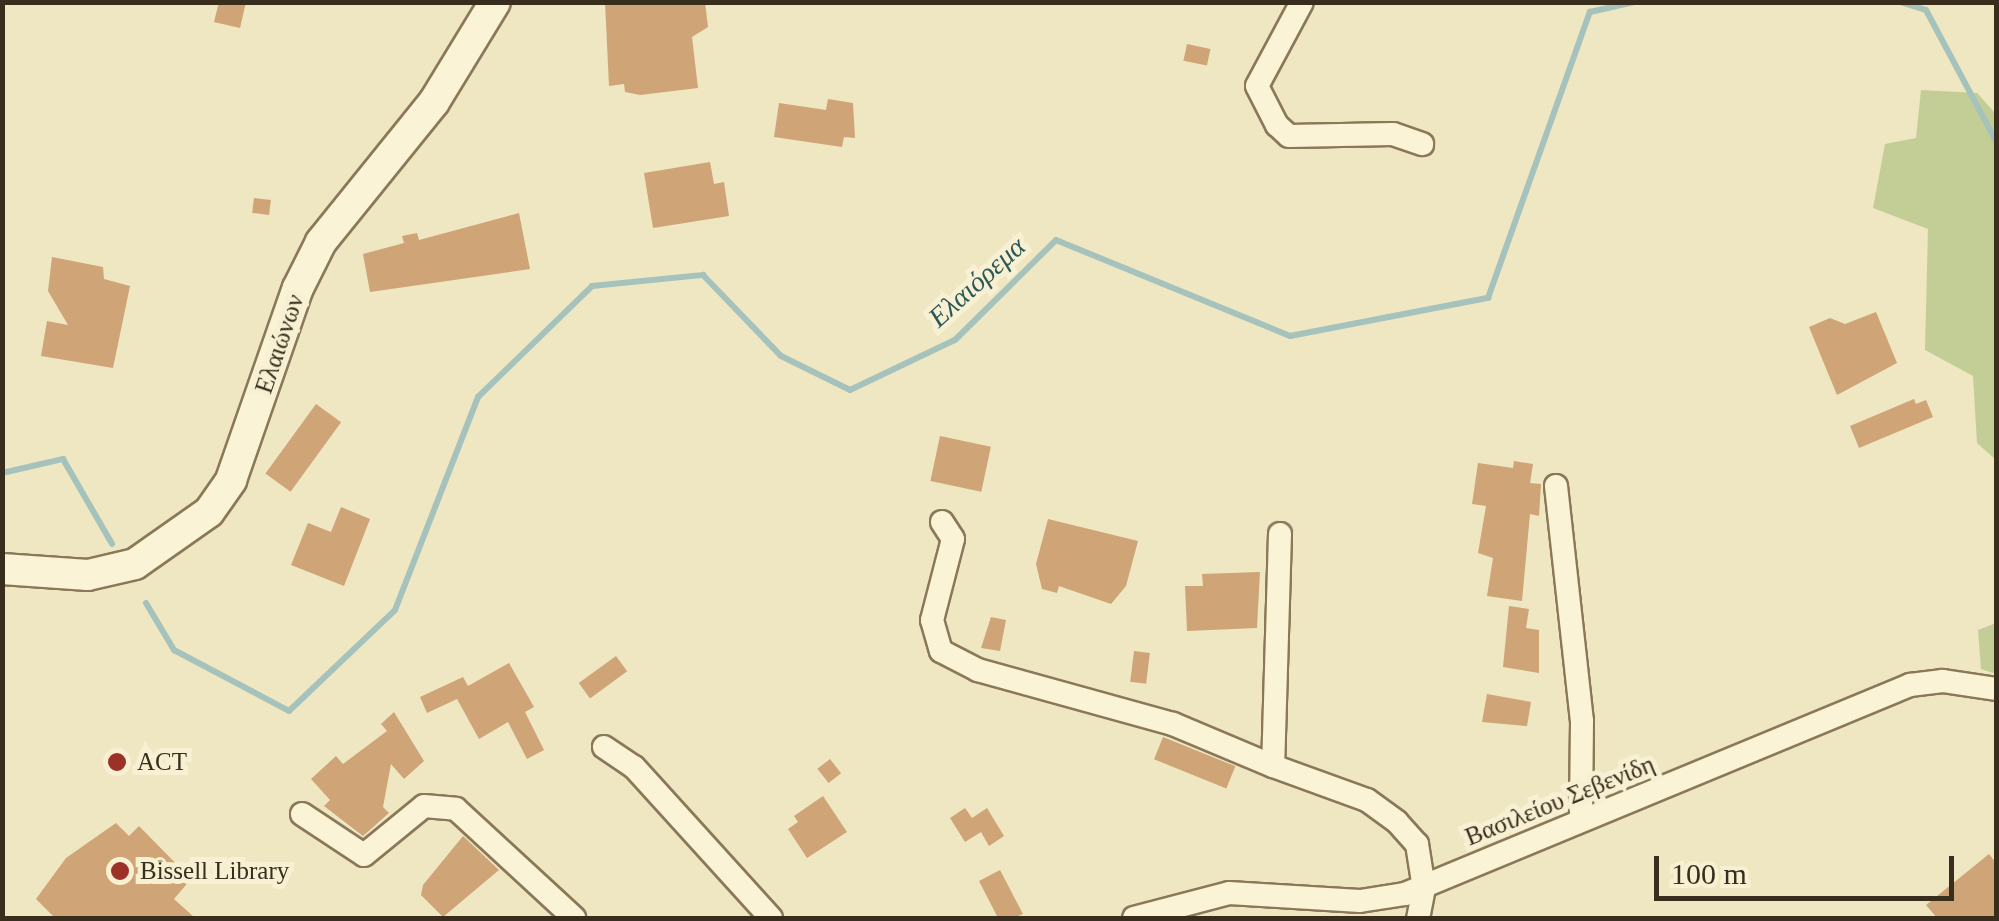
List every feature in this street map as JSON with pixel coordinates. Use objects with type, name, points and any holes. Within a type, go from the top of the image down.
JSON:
[{"type":"street","name":"Ελαιώνων","points":[[2,570],[88,575],[134,564],[174,542],[208,512],[231,480],[298,288],[321,242],[424,117],[495,2]]},
{"type":"street","points":[[1302,2],[1257,86],[1277,125],[1289,136],[1393,134],[1422,144]]},
{"type":"street","points":[[1556,486],[1582,721],[1581,820]]},
{"type":"street","points":[[942,522],[953,540],[932,620],[941,651],[978,670],[1173,724],[1368,800],[1397,822],[1417,844],[1424,888],[1418,918]]},
{"type":"street","points":[[1273,766],[1280,534]]},
{"type":"street","name":"Βασιλείου Σεβενίδη","points":[[1134,918],[1229,893],[1364,910],[1910,685],[1943,681],[1996,690]]},
{"type":"street","points":[[604,747],[634,767],[771,918]]},
{"type":"street","points":[[302,814],[364,855],[424,806],[456,808],[574,918]]},
{"type":"green space","points":[[1921,90],[1977,93],[1996,114],[1996,460],[1977,443],[1973,376],[1925,350],[1928,229],[1873,208],[1885,144],[1916,138]]},
{"type":"green space","points":[[1996,623],[1996,674],[1981,669],[1978,630]]},
{"type":"building","points":[[219,2],[246,2],[240,28],[214,22]]},
{"type":"building","points":[[605,2],[705,2],[708,27],[692,37],[698,88],[640,95],[625,92],[624,84],[609,86]]},
{"type":"building","points":[[1187,44],[1210,49],[1207,66],[1183,61]]},
{"type":"building","points":[[828,99],[853,103],[855,138],[844,137],[842,147],[774,137],[779,103],[826,110]]},
{"type":"building","points":[[710,162],[714,184],[724,182],[729,216],[653,228],[644,173]]},
{"type":"building","points":[[254,198],[271,200],[269,215],[252,213]]},
{"type":"building","points":[[519,213],[530,269],[370,292],[363,254],[404,243],[402,236],[417,233],[419,240]]},
{"type":"building","points":[[52,257],[103,267],[104,279],[130,286],[113,368],[41,356],[47,321],[68,325],[48,291]]},
{"type":"building","points":[[1876,312],[1897,363],[1837,395],[1809,327],[1830,318],[1845,324]]},
{"type":"building","points":[[1914,399],[1916,404],[1926,400],[1933,417],[1859,448],[1850,426]]},
{"type":"building","points":[[316,404],[341,422],[291,492],[265,474]]},
{"type":"building","points":[[940,436],[991,447],[981,492],[930,481]]},
{"type":"building","points":[[1514,461],[1533,464],[1530,483],[1541,484],[1539,516],[1530,514],[1522,601],[1487,596],[1493,558],[1478,553],[1486,506],[1472,504],[1478,463],[1513,468]]},
{"type":"building","points":[[341,507],[370,519],[344,586],[291,565],[308,523],[331,532]]},
{"type":"building","points":[[1048,519],[1138,541],[1126,586],[1111,604],[1059,586],[1057,593],[1042,589],[1036,564]]},
{"type":"building","points":[[1260,572],[1257,628],[1187,631],[1185,586],[1203,586],[1202,574]]},
{"type":"building","points":[[1509,606],[1529,609],[1526,628],[1539,630],[1539,673],[1503,667]]},
{"type":"building","points":[[991,617],[1006,620],[1000,651],[981,648]]},
{"type":"building","points":[[1134,651],[1150,653],[1146,684],[1130,682]]},
{"type":"building","points":[[616,656],[627,671],[590,698],[579,683]]},
{"type":"building","points":[[509,663],[534,707],[525,712],[544,750],[527,759],[508,722],[479,739],[457,699],[427,713],[420,697],[463,677],[468,686]]},
{"type":"building","points":[[1487,694],[1531,702],[1527,726],[1482,722]]},
{"type":"building","points":[[394,712],[424,761],[404,779],[391,764],[383,807],[389,813],[363,836],[324,806],[330,800],[311,779],[336,756],[343,764],[387,731],[381,724]]},
{"type":"building","points":[[1163,737],[1235,766],[1226,788],[1154,759]]},
{"type":"building","points":[[830,759],[841,773],[828,783],[817,769]]},
{"type":"building","points":[[823,796],[847,832],[807,858],[788,829],[798,822],[794,816]]},
{"type":"building","points":[[965,808],[972,818],[987,808],[1004,836],[989,846],[981,832],[965,842],[950,818]]},
{"type":"building","name":"Bissell Library","points":[[116,823],[129,836],[139,826],[191,879],[174,899],[195,918],[55,918],[36,899],[66,858]]},
{"type":"building","points":[[463,836],[499,870],[443,917],[421,895],[423,885]]},
{"type":"building","points":[[1989,854],[1996,863],[1996,918],[1937,918],[1926,905]]},
{"type":"building","points":[[1000,870],[1023,914],[1014,918],[998,918],[979,881]]},
{"type":"waterway","name":"Ελαιόρεμα","points":[[146,603],[174,650],[289,711],[395,610],[478,397],[592,286],[703,275],[781,356],[850,390],[955,340],[1056,240],[1290,336],[1488,298],[1590,12],[1634,2]]},
{"type":"waterway","name":"Ελαιόρεμα","points":[[1900,2],[1926,10],[1996,141]]},
{"type":"waterway","name":"Ελαιόρεμα","points":[[2,473],[63,459],[112,544]]},
{"type":"place","name":"ACT","points":[[117,762]]},
{"type":"place","name":"Bissell Library","points":[[120,871]]}]
